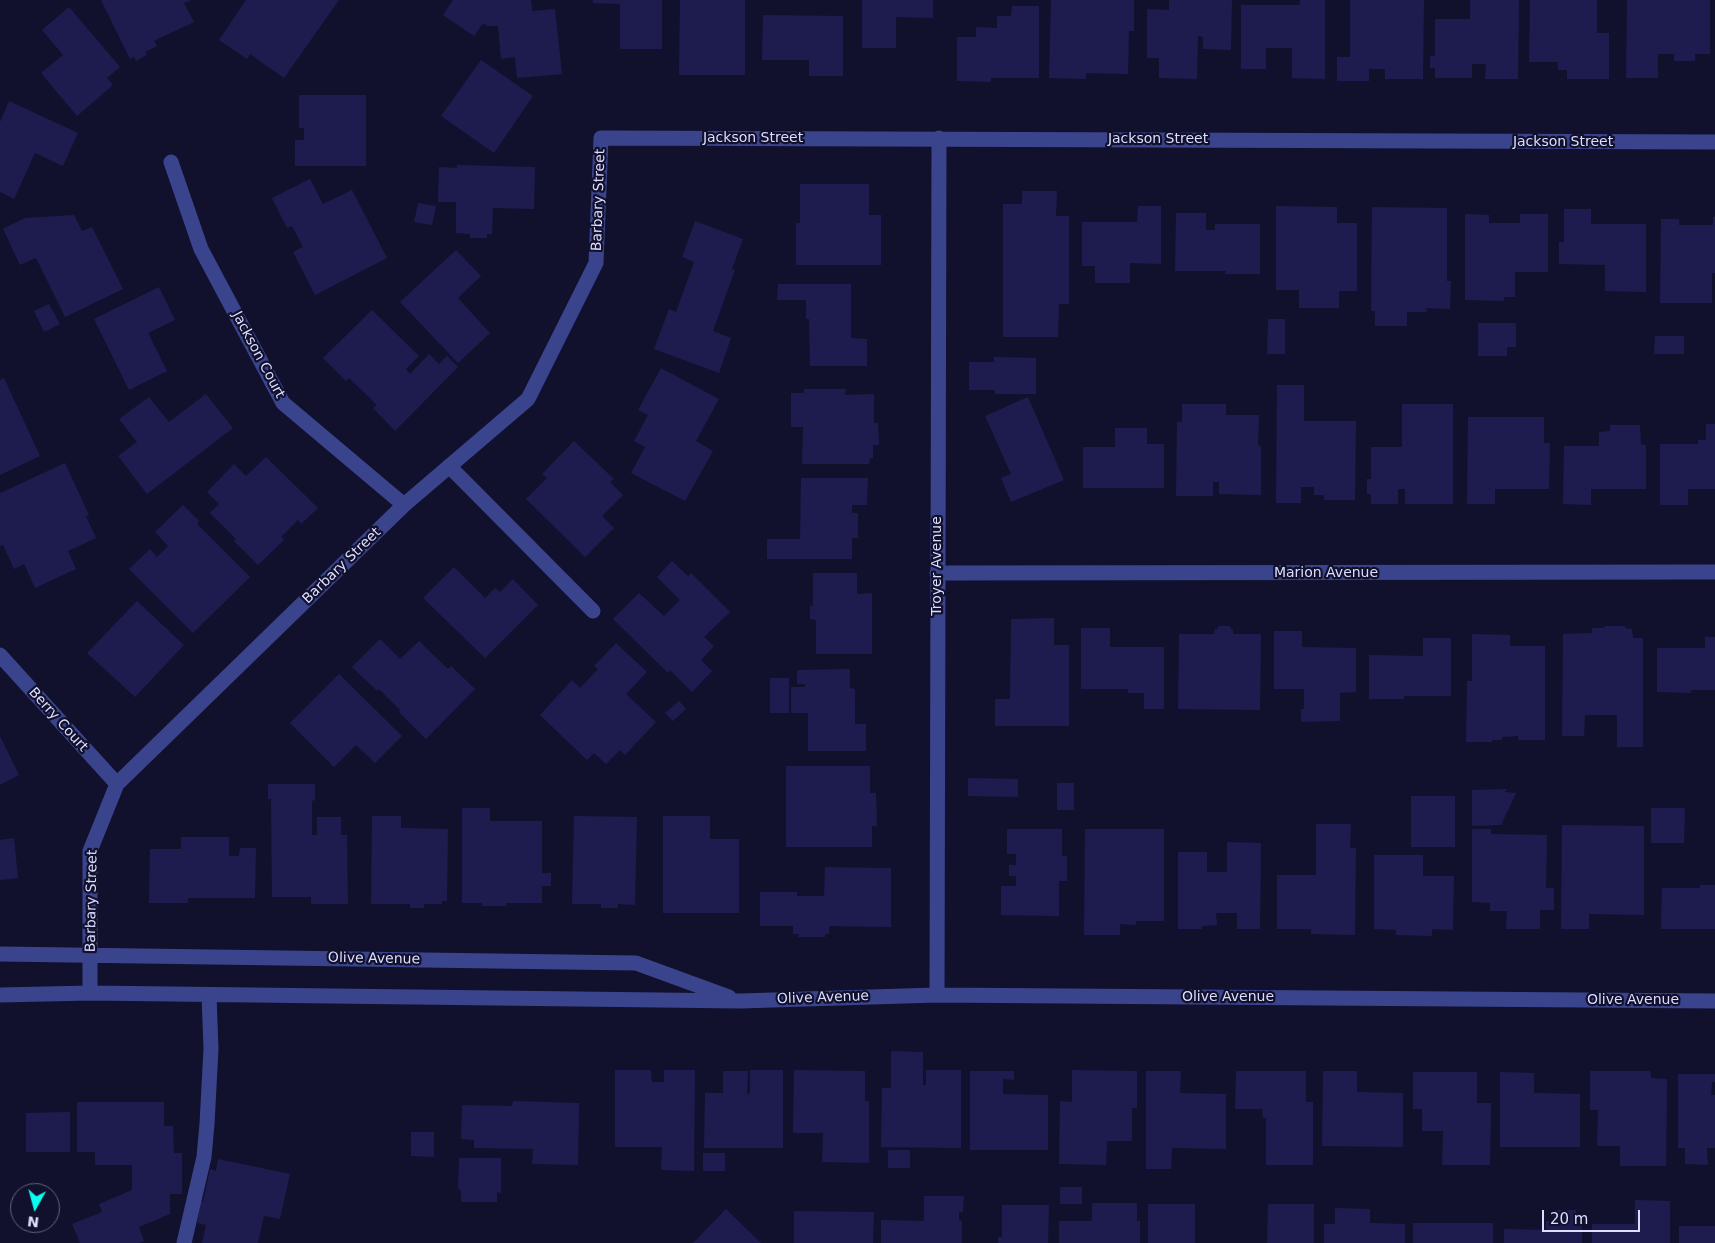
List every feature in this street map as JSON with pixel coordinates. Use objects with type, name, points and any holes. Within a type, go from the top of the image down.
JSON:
[{"type":"street","name":"Jackson Street","points":[[601,138],[1715,142]]},
{"type":"street","name":"Barbary Street","points":[[90,993],[90,851],[117,784],[404,506],[528,398],[596,263],[601,138]]},
{"type":"street","name":"Troyer Avenue","points":[[937,995],[939,138]]},
{"type":"street","name":"Jackson Court","points":[[171,162],[202,249],[283,403],[404,506]]},
{"type":"street","points":[[449,466],[593,611]]},
{"type":"street","name":"Marion Avenue","points":[[937,573],[1715,572]]},
{"type":"street","name":"Berry Court","points":[[0,655],[117,784]]},
{"type":"street","name":"Olive Avenue","points":[[0,954],[636,962],[740,1001]]},
{"type":"street","name":"Olive Avenue","points":[[0,995],[90,993],[740,1001],[937,995],[1715,1001]]},
{"type":"street","points":[[184,1243],[204,1157],[211,1050],[209,995]]},
{"type":"building","points":[[101,0],[191,0],[184,3],[194,22],[154,41],[157,46],[145,52],[147,55],[136,61],[134,57],[130,59]]},
{"type":"building","points":[[246,0],[339,0],[284,78],[250,54],[247,59],[219,40]]},
{"type":"building","points":[[453,0],[531,0],[532,11],[555,9],[562,74],[517,78],[515,57],[501,59],[498,26],[487,26],[483,23],[474,36],[443,15]]},
{"type":"building","points":[[593,0],[662,0],[662,49],[620,49],[620,4],[593,3]]},
{"type":"building","points":[[680,0],[745,0],[745,75],[679,75]]},
{"type":"building","points":[[862,0],[933,0],[933,18],[896,17],[896,48],[862,48]]},
{"type":"building","points":[[1051,0],[1134,0],[1134,31],[1129,31],[1128,74],[1086,73],[1086,79],[1049,78]]},
{"type":"building","points":[[1169,0],[1232,0],[1231,50],[1203,49],[1203,37],[1198,36],[1197,79],[1159,78],[1159,58],[1147,58],[1147,9],[1169,10]]},
{"type":"building","points":[[1300,0],[1325,0],[1325,79],[1292,78],[1292,48],[1266,48],[1266,69],[1241,69],[1241,5],[1300,5]]},
{"type":"building","points":[[1350,0],[1424,0],[1423,79],[1385,79],[1385,69],[1369,69],[1369,81],[1337,81],[1337,57],[1350,57]]},
{"type":"building","points":[[1470,0],[1519,0],[1518,79],[1485,79],[1486,64],[1472,64],[1472,78],[1435,78],[1435,68],[1430,68],[1430,56],[1435,56],[1435,19],[1470,19]]},
{"type":"building","points":[[1530,0],[1597,0],[1597,33],[1609,33],[1609,79],[1567,79],[1567,70],[1558,70],[1558,62],[1529,62]]},
{"type":"building","points":[[1627,0],[1710,0],[1710,54],[1695,54],[1695,61],[1674,61],[1674,54],[1658,54],[1658,78],[1626,78]]},
{"type":"building","points":[[1012,6],[1039,6],[1039,78],[991,78],[991,82],[957,81],[957,37],[976,37],[976,27],[997,28],[997,16],[1011,16]]},
{"type":"building","points":[[69,7],[120,67],[107,78],[113,85],[77,116],[41,73],[63,55],[42,30]]},
{"type":"building","points":[[763,15],[843,16],[843,76],[809,76],[809,60],[762,60]]},
{"type":"building","points":[[481,60],[533,96],[494,153],[441,116]]},
{"type":"building","points":[[299,95],[366,95],[366,166],[295,166],[295,140],[304,140],[304,128],[299,128]]},
{"type":"building","points":[[9,101],[78,133],[63,166],[35,153],[14,199],[0,192],[0,122]]},
{"type":"building","points":[[457,165],[535,167],[534,209],[493,208],[492,234],[487,234],[487,238],[470,238],[470,234],[456,233],[456,202],[438,202],[439,167],[457,168]]},
{"type":"building","points":[[310,179],[323,204],[352,190],[387,258],[315,295],[293,252],[303,247],[292,226],[287,228],[272,198]]},
{"type":"building","points":[[800,184],[869,184],[869,215],[881,215],[881,265],[796,265],[796,223],[800,223]]},
{"type":"building","points":[[1022,191],[1057,191],[1056,216],[1069,216],[1069,304],[1059,304],[1058,337],[1003,337],[1003,204],[1022,204]]},
{"type":"building","points":[[418,203],[436,206],[432,225],[414,222]]},
{"type":"building","points":[[1138,206],[1161,206],[1161,264],[1130,263],[1130,283],[1095,283],[1095,266],[1082,266],[1082,222],[1137,222]]},
{"type":"building","points":[[1276,206],[1337,207],[1337,223],[1357,223],[1357,291],[1339,291],[1339,308],[1299,308],[1299,290],[1276,290]]},
{"type":"building","points":[[1372,207],[1447,208],[1447,281],[1451,281],[1450,309],[1426,308],[1427,312],[1407,312],[1407,326],[1375,326],[1375,311],[1371,311]]},
{"type":"building","points":[[1564,209],[1591,209],[1591,224],[1646,224],[1646,292],[1605,291],[1605,265],[1559,264],[1559,242],[1564,242]]},
{"type":"building","points":[[1176,213],[1206,213],[1206,230],[1215,230],[1215,224],[1260,224],[1260,274],[1225,274],[1226,271],[1175,271]]},
{"type":"building","points":[[1465,214],[1489,215],[1489,223],[1520,223],[1520,214],[1548,214],[1548,272],[1515,272],[1515,297],[1504,297],[1504,301],[1465,300]]},
{"type":"building","points":[[74,215],[82,231],[92,227],[123,289],[65,317],[36,258],[20,265],[3,229],[25,218]]},
{"type":"building","points":[[1713,217],[1715,217],[1715,273],[1712,273],[1712,303],[1660,303],[1661,219],[1679,219],[1679,225],[1713,225]]},
{"type":"building","points":[[695,221],[743,239],[732,269],[735,270],[713,331],[731,338],[719,373],[654,349],[669,309],[676,312],[694,262],[682,257]]},
{"type":"building","points":[[456,250],[481,276],[458,298],[490,333],[458,363],[400,302]]},
{"type":"building","points":[[778,284],[851,284],[851,338],[867,339],[867,366],[810,366],[809,319],[806,319],[806,300],[777,300]]},
{"type":"building","points":[[159,287],[175,320],[148,333],[167,371],[129,390],[94,319]]},
{"type":"building","points":[[49,304],[60,324],[44,332],[34,311]]},
{"type":"building","points":[[372,310],[419,356],[406,369],[410,374],[429,354],[439,364],[447,356],[458,367],[395,431],[373,408],[377,405],[349,378],[346,381],[323,358]]},
{"type":"building","points":[[1268,319],[1285,319],[1285,354],[1267,354]]},
{"type":"building","points":[[1478,323],[1516,323],[1516,347],[1507,347],[1507,356],[1478,356]]},
{"type":"building","points":[[1655,336],[1684,336],[1684,354],[1654,354]]},
{"type":"building","points":[[994,357],[1036,358],[1036,394],[995,394],[995,390],[969,390],[969,362],[994,362]]},
{"type":"building","points":[[661,368],[719,399],[696,441],[713,451],[685,501],[631,473],[645,447],[634,441],[648,415],[638,410]]},
{"type":"building","points":[[4,378],[40,456],[0,475],[0,380]]},
{"type":"building","points":[[1277,385],[1304,385],[1304,421],[1356,421],[1355,500],[1324,500],[1324,495],[1314,495],[1314,487],[1301,487],[1301,503],[1276,503]]},
{"type":"building","points":[[804,389],[846,389],[845,395],[874,394],[874,423],[878,423],[879,445],[873,445],[873,458],[870,458],[869,464],[802,464],[803,427],[791,427],[791,393],[804,393]]},
{"type":"building","points":[[206,394],[233,428],[147,494],[118,456],[137,442],[119,419],[149,397],[169,422]]},
{"type":"building","points":[[1028,397],[1064,480],[1011,502],[1001,478],[1011,474],[985,416]]},
{"type":"building","points":[[1182,404],[1226,404],[1226,415],[1259,415],[1258,445],[1261,446],[1261,495],[1219,494],[1219,482],[1213,482],[1213,496],[1176,496],[1177,422],[1182,422]]},
{"type":"building","points":[[1402,404],[1453,404],[1453,504],[1405,504],[1405,489],[1398,489],[1398,504],[1371,504],[1371,494],[1367,494],[1367,479],[1371,479],[1371,447],[1402,447]]},
{"type":"building","points":[[1468,417],[1544,417],[1544,443],[1550,443],[1549,489],[1495,489],[1495,504],[1467,504]]},
{"type":"building","points":[[1706,424],[1715,424],[1715,489],[1688,489],[1688,505],[1660,505],[1660,444],[1698,444],[1698,440],[1706,440]]},
{"type":"building","points":[[1610,425],[1640,425],[1641,444],[1646,445],[1646,489],[1591,489],[1591,505],[1563,504],[1564,446],[1599,446],[1599,432],[1610,431]]},
{"type":"building","points":[[1115,428],[1147,428],[1147,444],[1164,444],[1164,488],[1083,488],[1083,447],[1115,447]]},
{"type":"building","points":[[574,441],[614,479],[610,482],[623,495],[602,516],[614,528],[585,557],[526,499],[547,478],[542,474]]},
{"type":"building","points":[[266,457],[318,508],[301,524],[298,520],[281,537],[284,540],[258,565],[210,513],[219,504],[207,492],[234,464],[246,476]]},
{"type":"building","points":[[65,463],[89,515],[86,516],[96,538],[68,551],[76,569],[35,588],[24,564],[14,569],[3,545],[0,546],[0,493]]},
{"type":"building","points":[[801,478],[868,478],[867,505],[852,505],[852,513],[858,513],[858,538],[852,538],[852,559],[767,559],[767,539],[800,539]]},
{"type":"building","points":[[183,505],[199,521],[197,524],[250,577],[193,633],[129,569],[150,549],[157,557],[168,546],[155,532]]},
{"type":"building","points":[[672,561],[688,576],[691,573],[730,612],[704,637],[714,646],[701,660],[712,671],[692,692],[670,670],[668,673],[613,619],[639,593],[664,616],[680,600],[657,577]]},
{"type":"building","points":[[454,567],[485,598],[495,588],[500,592],[513,579],[538,605],[485,658],[423,598]]},
{"type":"building","points":[[813,573],[857,573],[857,594],[872,593],[872,654],[816,654],[816,620],[810,619],[810,606],[813,606]]},
{"type":"building","points":[[137,601],[184,645],[135,697],[87,653]]},
{"type":"building","points":[[1054,618],[1054,645],[1069,645],[1069,726],[995,726],[995,699],[1010,699],[1011,619]]},
{"type":"building","points":[[1218,626],[1230,626],[1233,629],[1233,634],[1261,634],[1260,710],[1178,709],[1179,634],[1214,634]]},
{"type":"building","points":[[1605,626],[1625,626],[1625,628],[1632,629],[1633,638],[1643,638],[1643,747],[1617,747],[1617,715],[1585,715],[1584,736],[1562,736],[1563,634],[1592,633],[1592,628],[1604,628]]},
{"type":"building","points":[[1081,628],[1110,628],[1110,647],[1164,647],[1164,709],[1144,709],[1144,693],[1128,693],[1128,689],[1081,689]]},
{"type":"building","points":[[1274,631],[1302,631],[1302,647],[1356,648],[1356,692],[1340,693],[1340,721],[1301,722],[1301,709],[1304,709],[1304,689],[1274,689]]},
{"type":"building","points":[[1472,634],[1510,635],[1510,646],[1545,646],[1545,740],[1518,740],[1518,736],[1502,737],[1502,740],[1492,740],[1492,742],[1466,742],[1467,681],[1472,681]]},
{"type":"building","points":[[1705,637],[1715,637],[1715,690],[1691,690],[1691,693],[1657,692],[1657,648],[1705,648]]},
{"type":"building","points":[[1423,638],[1451,638],[1451,696],[1404,696],[1404,699],[1369,699],[1369,655],[1423,656]]},
{"type":"building","points":[[380,639],[400,659],[419,641],[448,669],[451,666],[475,689],[426,739],[379,689],[377,691],[352,667]]},
{"type":"building","points":[[616,643],[647,672],[626,694],[656,722],[625,755],[620,750],[606,764],[594,753],[587,760],[540,715],[572,680],[580,688],[598,669],[594,666]]},
{"type":"building","points":[[850,669],[850,688],[855,689],[855,724],[866,724],[866,751],[808,751],[808,713],[791,713],[791,687],[805,687],[805,684],[797,684],[797,670]]},
{"type":"building","points":[[339,674],[402,736],[375,763],[356,745],[334,767],[290,723]]},
{"type":"building","points":[[770,678],[789,678],[789,713],[770,713]]},
{"type":"building","points":[[679,701],[686,709],[673,721],[665,713]]},
{"type":"building","points":[[0,736],[19,775],[0,785]]},
{"type":"building","points":[[786,766],[870,766],[870,793],[876,793],[877,826],[872,826],[872,847],[786,847]]},
{"type":"building","points":[[968,778],[1018,779],[1018,797],[968,796]]},
{"type":"building","points":[[1057,783],[1074,783],[1074,810],[1057,810]]},
{"type":"building","points":[[268,784],[315,784],[315,800],[312,801],[312,835],[317,835],[317,817],[341,817],[341,835],[347,835],[348,904],[311,904],[311,897],[272,897],[271,799],[268,799]]},
{"type":"building","points":[[1507,789],[1505,792],[1516,793],[1501,825],[1472,826],[1472,790]]},
{"type":"building","points":[[1411,796],[1455,796],[1455,847],[1411,847]]},
{"type":"building","points":[[462,808],[490,808],[490,821],[542,821],[542,873],[551,873],[551,886],[542,886],[542,903],[506,903],[506,906],[482,906],[482,903],[462,903]]},
{"type":"building","points":[[1651,808],[1685,808],[1684,843],[1651,843]]},
{"type":"building","points":[[372,816],[401,816],[401,828],[448,829],[447,901],[442,901],[442,904],[424,904],[424,908],[410,908],[410,904],[371,904]]},
{"type":"building","points":[[574,816],[637,817],[635,905],[618,904],[618,908],[601,908],[601,904],[572,904]]},
{"type":"building","points":[[663,816],[710,816],[710,839],[739,839],[739,913],[663,913]]},
{"type":"building","points":[[1316,824],[1351,824],[1350,848],[1356,848],[1355,935],[1311,934],[1311,929],[1277,929],[1277,875],[1316,875]]},
{"type":"building","points":[[1562,825],[1644,826],[1644,915],[1589,914],[1589,929],[1561,929]]},
{"type":"building","points":[[1007,829],[1062,829],[1062,856],[1067,856],[1067,881],[1059,881],[1059,916],[1001,915],[1001,886],[1016,886],[1016,876],[1009,876],[1009,865],[1016,865],[1016,854],[1007,854]]},
{"type":"building","points":[[1085,829],[1164,829],[1164,921],[1136,921],[1136,925],[1120,924],[1120,935],[1084,935]]},
{"type":"building","points":[[1472,829],[1491,829],[1491,834],[1547,835],[1546,888],[1554,888],[1554,910],[1540,910],[1540,929],[1506,929],[1507,911],[1490,911],[1490,903],[1472,902]]},
{"type":"building","points":[[181,837],[229,837],[229,856],[239,856],[240,848],[256,848],[255,898],[188,898],[188,903],[149,903],[150,849],[181,849]]},
{"type":"building","points":[[14,838],[18,878],[0,880],[0,840]]},
{"type":"building","points":[[1227,842],[1261,843],[1260,929],[1237,929],[1237,913],[1216,913],[1217,925],[1202,926],[1202,929],[1178,929],[1178,852],[1207,852],[1207,872],[1227,872]]},
{"type":"building","points":[[1374,855],[1423,855],[1423,876],[1454,876],[1453,930],[1432,929],[1432,936],[1396,935],[1396,930],[1374,929]]},
{"type":"building","points":[[825,867],[891,868],[891,927],[829,926],[829,934],[825,934],[825,937],[798,937],[799,934],[793,934],[793,926],[760,926],[760,892],[797,892],[797,896],[824,896]]},
{"type":"building","points":[[1700,885],[1715,885],[1715,929],[1661,929],[1662,888],[1700,888]]},
{"type":"building","points":[[891,1051],[923,1052],[923,1085],[926,1085],[926,1070],[961,1070],[961,1148],[881,1147],[882,1088],[891,1088]]},
{"type":"building","points":[[615,1070],[651,1070],[652,1082],[664,1082],[664,1070],[695,1070],[694,1171],[661,1170],[662,1147],[615,1147]]},
{"type":"building","points":[[750,1070],[783,1070],[783,1148],[704,1148],[705,1093],[723,1093],[723,1071],[748,1071],[747,1094],[750,1093]]},
{"type":"building","points":[[794,1070],[865,1071],[865,1101],[869,1101],[869,1163],[822,1162],[823,1133],[793,1133]]},
{"type":"building","points":[[1072,1070],[1137,1071],[1137,1108],[1132,1108],[1132,1141],[1107,1141],[1106,1165],[1059,1164],[1060,1101],[1072,1102]]},
{"type":"building","points":[[970,1071],[1014,1071],[1014,1080],[1003,1079],[1003,1094],[1048,1095],[1048,1150],[970,1150]]},
{"type":"building","points":[[1146,1071],[1181,1071],[1180,1093],[1226,1094],[1226,1149],[1172,1148],[1171,1169],[1146,1169]]},
{"type":"building","points":[[1236,1071],[1306,1071],[1306,1102],[1313,1102],[1313,1165],[1266,1165],[1266,1118],[1263,1118],[1262,1109],[1235,1109]]},
{"type":"building","points":[[1323,1071],[1357,1071],[1357,1092],[1403,1093],[1403,1147],[1322,1146]]},
{"type":"building","points":[[1590,1071],[1650,1071],[1651,1078],[1667,1079],[1666,1166],[1620,1166],[1620,1146],[1597,1146],[1598,1110],[1590,1110]]},
{"type":"building","points":[[1413,1072],[1477,1072],[1477,1103],[1491,1103],[1490,1165],[1442,1165],[1443,1131],[1422,1131],[1422,1109],[1413,1109]]},
{"type":"building","points":[[1500,1072],[1534,1073],[1534,1093],[1580,1094],[1580,1147],[1500,1147]]},
{"type":"building","points":[[1678,1074],[1715,1074],[1711,1095],[1715,1095],[1715,1148],[1707,1148],[1708,1165],[1685,1164],[1685,1148],[1678,1148]]},
{"type":"building","points":[[513,1101],[579,1103],[578,1165],[532,1164],[533,1149],[474,1148],[474,1140],[461,1139],[462,1105],[512,1106]]},
{"type":"building","points":[[77,1102],[164,1102],[164,1126],[173,1126],[174,1153],[182,1153],[182,1194],[170,1194],[170,1214],[139,1227],[144,1241],[139,1243],[80,1243],[72,1224],[102,1212],[99,1204],[132,1190],[132,1165],[95,1165],[95,1152],[77,1152]]},
{"type":"building","points":[[70,1112],[70,1152],[26,1152],[26,1113]]},
{"type":"building","points":[[411,1132],[434,1132],[434,1157],[411,1156]]},
{"type":"building","points":[[888,1150],[910,1150],[910,1168],[888,1168]]},
{"type":"building","points":[[703,1153],[725,1153],[725,1171],[703,1171]]},
{"type":"building","points":[[459,1158],[501,1158],[501,1193],[497,1192],[497,1202],[461,1202],[461,1190],[458,1189]]},
{"type":"building","points":[[218,1159],[290,1174],[280,1219],[264,1216],[258,1243],[202,1243],[206,1225],[197,1223],[201,1201],[203,1202],[210,1169],[216,1171]]},
{"type":"building","points":[[1060,1187],[1082,1187],[1082,1204],[1060,1204]]},
{"type":"building","points":[[924,1196],[964,1196],[963,1212],[959,1212],[959,1220],[962,1221],[962,1243],[881,1243],[881,1220],[924,1221]]},
{"type":"building","points":[[1635,1200],[1670,1201],[1670,1243],[1592,1243],[1592,1224],[1635,1224]]},
{"type":"building","points":[[1092,1203],[1137,1203],[1137,1221],[1140,1221],[1140,1243],[1059,1243],[1059,1221],[1092,1221]]},
{"type":"building","points":[[1148,1204],[1195,1204],[1195,1243],[1148,1243]]},
{"type":"building","points":[[1268,1204],[1314,1204],[1314,1243],[1267,1243]]},
{"type":"building","points":[[1002,1205],[1049,1205],[1048,1243],[998,1243],[998,1237],[1002,1237]]},
{"type":"building","points":[[1335,1208],[1370,1209],[1370,1223],[1405,1224],[1405,1243],[1324,1243],[1324,1224],[1335,1224]]},
{"type":"building","points":[[726,1209],[761,1243],[693,1243]]},
{"type":"building","points":[[1553,1210],[1576,1210],[1576,1220],[1582,1220],[1582,1243],[1504,1243],[1504,1229],[1546,1230],[1546,1221],[1553,1221]]},
{"type":"building","points":[[794,1211],[874,1212],[873,1243],[794,1243]]},
{"type":"building","points":[[1413,1223],[1493,1223],[1493,1243],[1413,1243]]},
{"type":"building","points":[[1679,1226],[1715,1226],[1715,1243],[1679,1243]]}]
